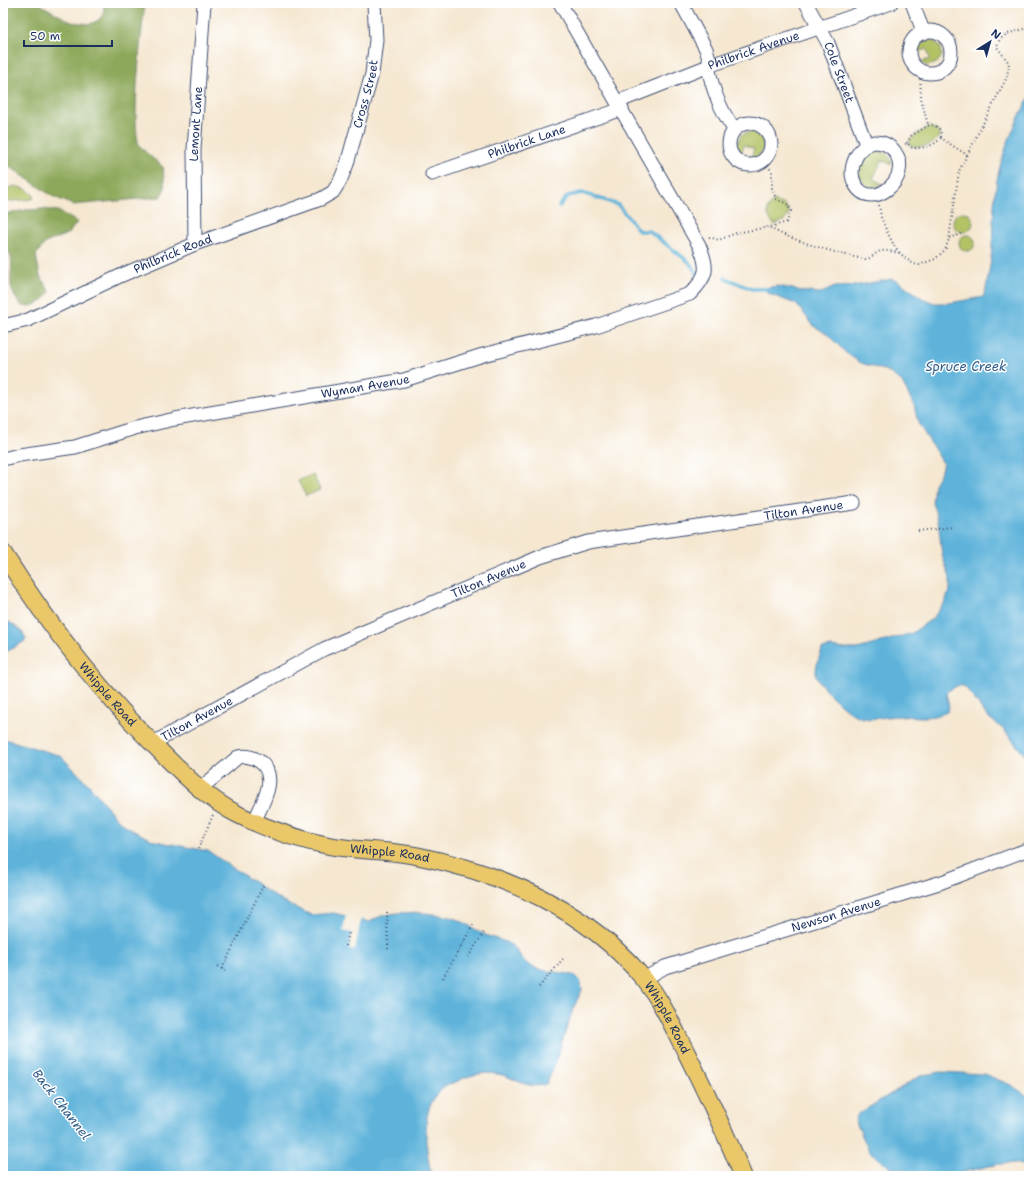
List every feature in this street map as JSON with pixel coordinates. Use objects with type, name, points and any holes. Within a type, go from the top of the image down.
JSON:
[{"type":"main road","name":"Whipple Road","points":[[3,553],[74,656],[116,706],[200,789],[220,804],[254,822],[286,834],[318,843],[415,856],[456,865],[502,880],[543,898],[574,916],[612,946],[644,979],[678,1036],[726,1133],[743,1176]]},
{"type":"street","name":"Lemont Lane","points":[[194,244],[194,150],[204,3]]},
{"type":"street","name":"Cross Street","points":[[340,181],[347,164],[372,74],[376,40],[374,3]]},
{"type":"street","points":[[560,3],[619,106],[703,241]]},
{"type":"street","points":[[681,3],[706,49],[710,65],[710,78],[725,116],[734,129]]},
{"type":"street","name":"Cole Street","points":[[806,3],[820,27],[835,61],[866,144]]},
{"type":"street","name":"Philbrick Avenue","points":[[619,106],[710,65],[891,3]]},
{"type":"street","points":[[912,3],[924,32]]},
{"type":"street","points":[[924,32],[932,32],[943,37],[949,45],[950,54],[948,62],[941,70],[928,73],[920,71],[911,62],[909,50],[913,40],[924,32]]},
{"type":"street","name":"Philbrick Lane","points":[[432,174],[619,106]]},
{"type":"street","points":[[743,123],[754,123],[767,131],[772,144],[769,154],[763,161],[748,165],[734,158],[730,152],[728,142],[734,129],[743,123]]},
{"type":"street","points":[[882,142],[895,152],[900,164],[898,176],[889,189],[878,194],[865,193],[856,186],[852,170],[855,160],[866,144],[882,142]]},
{"type":"street","name":"Philbrick Road","points":[[3,326],[28,320],[194,244],[321,199],[333,192],[340,181]]},
{"type":"street","name":"Wyman Avenue","points":[[3,459],[19,455],[75,447],[135,428],[175,419],[380,384],[417,376],[483,356],[596,326],[690,294],[701,283],[706,268],[703,241]]},
{"type":"street","name":"Tilton Avenue","points":[[153,744],[327,648],[540,557],[588,542],[854,503]]},
{"type":"street","points":[[200,789],[238,757],[246,756],[256,759],[266,767],[269,779],[266,796],[254,822]]},
{"type":"street","name":"Newson Avenue","points":[[644,979],[665,967],[934,884],[1029,849]]},
{"type":"path","points":[[878,194],[881,217],[893,243],[900,253],[914,264],[919,265],[940,255],[949,238],[959,171],[1007,77],[1009,63],[998,48],[999,41],[1005,35],[1029,28]]},
{"type":"path","points":[[920,71],[921,98],[928,125]]},
{"type":"path","points":[[895,152],[907,143],[911,136],[928,125],[933,125],[939,128],[941,132],[941,138],[934,144],[924,148],[912,148],[907,143]]},
{"type":"path","points":[[941,138],[967,155]]},
{"type":"path","points":[[703,241],[719,240],[736,233],[787,222],[792,211],[787,204],[776,199],[772,188],[772,171],[763,161]]},
{"type":"path","points":[[769,227],[808,243],[864,258],[870,258],[882,250],[900,253]]},
{"type":"path","points":[[949,238],[961,234]]},
{"type":"path","points":[[918,530],[953,527]]},
{"type":"path","points":[[198,849],[220,804]]},
{"type":"path","points":[[222,969],[264,884]]},
{"type":"path","points":[[387,912],[388,950]]},
{"type":"path","points":[[443,978],[473,925]]},
{"type":"path","points":[[468,957],[485,931]]},
{"type":"path","points":[[346,946],[349,932]]},
{"type":"path","points":[[539,987],[563,959]]},
{"type":"path","points":[[218,966],[225,971]]},
{"type":"green space","points":[[3,3],[38,3],[71,22],[90,24],[99,20],[104,12],[103,3],[145,3],[136,101],[137,137],[142,149],[163,167],[165,189],[160,197],[73,205],[52,196],[3,162]]},
{"type":"green space","points":[[932,40],[941,47],[942,56],[937,63],[927,66],[921,62],[930,59],[927,49],[917,52],[922,43]]},
{"type":"green space","points":[[930,126],[939,132],[939,137],[936,140],[922,147],[910,145],[909,141],[914,136]]},
{"type":"green space","points":[[752,131],[761,137],[764,145],[760,154],[751,158],[754,149],[744,145],[741,154],[736,145],[741,135]]},
{"type":"green space","points":[[873,152],[883,152],[887,155],[892,165],[882,160],[873,179],[883,184],[876,187],[870,187],[860,179],[860,170],[866,158]]},
{"type":"green space","points":[[15,186],[26,189],[34,195],[33,199],[3,202],[3,190]]},
{"type":"green space","points":[[774,201],[785,205],[789,211],[786,219],[774,225],[768,216],[768,210]]},
{"type":"green space","points":[[44,209],[58,211],[77,222],[69,233],[45,243],[36,255],[40,276],[50,292],[38,304],[22,306],[12,290],[12,261],[8,250],[3,246],[3,214]]},
{"type":"green space","points":[[963,212],[970,215],[973,222],[970,229],[963,232],[956,229],[953,222],[956,215]]},
{"type":"green space","points":[[964,235],[970,235],[975,240],[973,249],[970,251],[964,251],[959,246],[959,240]]},
{"type":"green space","points":[[313,474],[320,490],[306,496],[298,481]]},
{"type":"water","name":"Spruce Creek","points":[[1029,98],[1029,758],[1003,729],[988,717],[965,687],[959,685],[946,692],[949,707],[947,712],[928,717],[894,716],[867,719],[852,714],[827,691],[818,679],[816,675],[816,668],[822,649],[831,647],[858,649],[912,633],[933,618],[945,602],[950,589],[950,578],[942,555],[938,520],[932,503],[934,484],[940,474],[943,463],[918,423],[914,405],[901,381],[887,371],[861,363],[846,353],[827,334],[814,326],[796,304],[769,294],[765,288],[778,286],[806,292],[821,293],[835,287],[854,286],[892,279],[898,281],[922,298],[934,303],[949,303],[983,297],[992,253],[995,192],[999,169],[1010,138]]},
{"type":"water","points":[[3,618],[22,631],[26,639],[3,654]]},
{"type":"water","name":"Back Channel","points":[[5,739],[61,756],[89,785],[117,819],[132,830],[155,841],[208,851],[283,902],[311,915],[334,913],[370,922],[387,915],[410,912],[434,914],[453,918],[488,936],[511,945],[526,963],[534,968],[576,976],[580,980],[582,990],[576,1001],[556,1061],[546,1084],[534,1086],[502,1075],[485,1073],[468,1077],[444,1088],[434,1097],[427,1118],[426,1142],[431,1176],[3,1176],[3,741]]},
{"type":"water","points":[[939,1072],[984,1074],[1011,1085],[1029,1097],[1029,1168],[1017,1163],[998,1164],[947,1176],[918,1176],[902,1169],[891,1168],[869,1151],[855,1120],[858,1114],[920,1076]]},
{"type":"pier","points":[[346,915],[369,920],[361,919],[355,950],[349,949],[352,933],[343,931]]},
{"type":"waterway","points":[[559,206],[568,196],[582,193],[618,205],[639,231],[649,231],[689,262],[697,274]]},
{"type":"waterway","points":[[725,278],[752,289],[770,289]]}]
